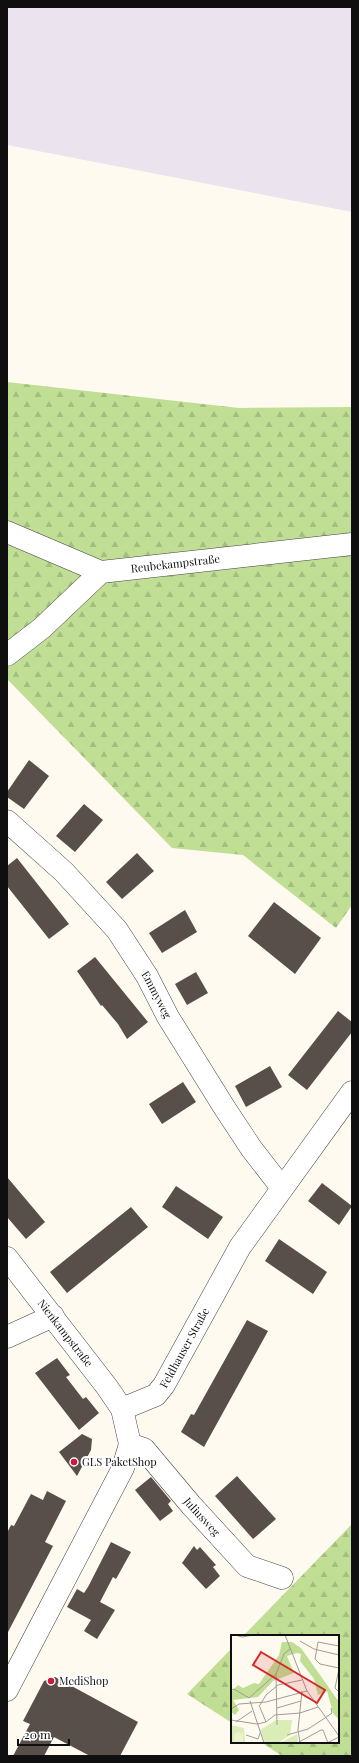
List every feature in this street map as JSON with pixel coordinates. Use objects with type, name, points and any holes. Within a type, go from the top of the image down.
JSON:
[{"type":"street","name":"Reubekampstraße","points":[[7,532],[101,572],[352,544]]},
{"type":"street","points":[[7,655],[42,628],[101,572]]},
{"type":"street","name":"Emmyweg","points":[[7,821],[64,872],[117,930],[147,976],[168,1018],[224,1107],[251,1148],[282,1188]]},
{"type":"street","name":"Feldhauser Straße","points":[[122,1409],[156,1395],[164,1385],[224,1273],[240,1247],[352,1092]]},
{"type":"street","name":"Nienkampstraße","points":[[7,1258],[53,1316],[122,1409]]},
{"type":"street","points":[[7,1337],[53,1316]]},
{"type":"street","points":[[7,1690],[123,1468],[130,1444],[122,1409]]},
{"type":"street","name":"Juliusweg","points":[[130,1444],[144,1449],[191,1505],[246,1566],[282,1578]]},
{"type":"shaded area","points":[[7,7],[352,7],[352,212],[7,145]]},
{"type":"green space","points":[[7,382],[239,408],[352,407],[352,905],[336,928],[243,855],[172,848],[7,679]]},
{"type":"green space","points":[[352,1524],[352,1756],[282,1756],[262,1743],[339,1743],[339,1635],[244,1635]]},
{"type":"green space","points":[[231,1649],[231,1722],[187,1694]]},
{"type":"building","points":[[29,760],[49,776],[24,809],[7,797],[7,792]]},
{"type":"building","points":[[84,804],[103,820],[75,852],[56,836]]},
{"type":"building","points":[[137,853],[154,871],[122,899],[106,882]]},
{"type":"building","points":[[17,858],[69,924],[49,939],[7,886],[7,866]]},
{"type":"building","points":[[274,902],[321,938],[295,974],[248,936]]},
{"type":"building","points":[[185,910],[197,932],[162,953],[149,933]]},
{"type":"building","points":[[95,957],[148,1022],[127,1039],[118,1024],[102,1005],[101,1006],[77,971]]},
{"type":"building","points":[[196,972],[208,993],[187,1005],[175,984]]},
{"type":"building","points":[[338,1011],[352,1022],[352,1032],[307,1090],[288,1075]]},
{"type":"building","points":[[270,1066],[282,1087],[246,1107],[235,1086]]},
{"type":"building","points":[[183,1082],[196,1102],[162,1124],[149,1104]]},
{"type":"building","points":[[7,1177],[45,1222],[26,1239],[7,1217]]},
{"type":"building","points":[[322,1183],[352,1206],[339,1225],[308,1201]]},
{"type":"building","points":[[176,1186],[223,1217],[208,1239],[162,1207]]},
{"type":"building","points":[[131,1207],[148,1227],[67,1293],[50,1272]]},
{"type":"building","points":[[279,1239],[327,1272],[313,1294],[265,1261]]},
{"type":"building","points":[[247,1320],[268,1331],[204,1447],[181,1432],[191,1414],[194,1415]]},
{"type":"building","points":[[57,1358],[70,1375],[66,1377],[83,1399],[86,1397],[99,1413],[79,1430],[35,1373]]},
{"type":"building","points":[[82,1434],[92,1439],[91,1450],[77,1476],[59,1452]]},
{"type":"building","points":[[237,1476],[276,1519],[253,1539],[215,1496]]},
{"type":"building","points":[[151,1477],[171,1501],[168,1504],[173,1511],[160,1521],[135,1490]]},
{"type":"building","points":[[47,1491],[66,1501],[45,1542],[53,1546],[7,1634],[7,1533],[11,1525],[14,1526],[31,1494],[43,1500]]},
{"type":"building","points":[[111,1542],[131,1552],[116,1579],[113,1577],[100,1602],[115,1610],[97,1639],[84,1631],[91,1620],[67,1607],[77,1589],[84,1593]]},
{"type":"building","points":[[194,1546],[197,1550],[200,1547],[216,1565],[213,1567],[220,1576],[206,1589],[182,1563]]},
{"type":"building","points":[[55,1677],[138,1722],[120,1756],[90,1756],[54,1737],[44,1756],[13,1756],[30,1724],[23,1721],[44,1681]]},
{"type":"place","name":"GLS PaketShop","points":[[74,1462]]},
{"type":"place","name":"MediShop","points":[[51,1681]]}]
